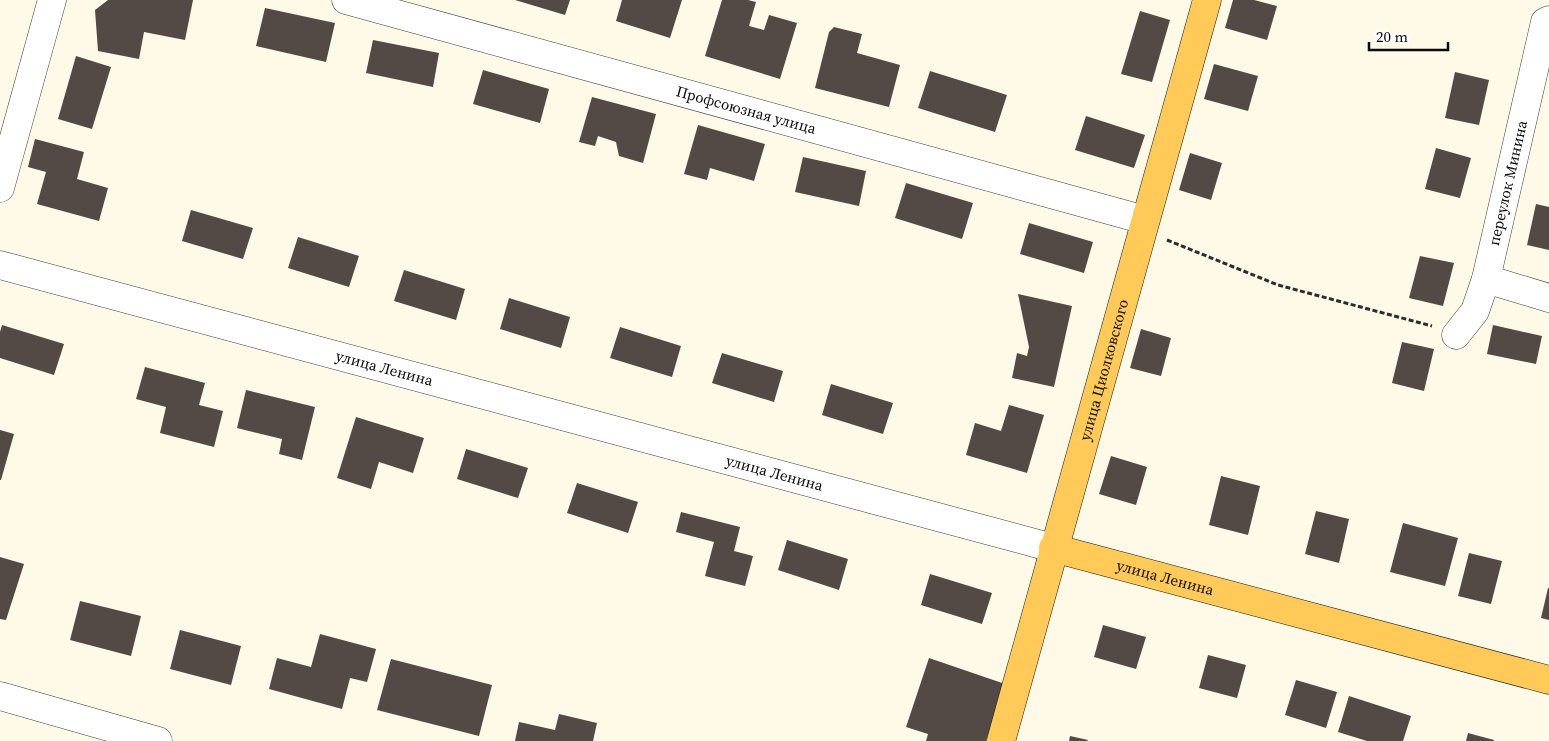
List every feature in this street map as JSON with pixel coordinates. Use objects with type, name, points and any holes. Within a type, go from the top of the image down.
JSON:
[{"type":"main road","name":"улица Циолковского","points":[[1001,741],[1053,548],[1207,0]]},
{"type":"main road","name":"улица Ленина","points":[[1053,548],[1549,680]]},
{"type":"street","points":[[0,188],[52,0]]},
{"type":"street","name":"Профсоюзная улица","points":[[346,0],[1145,220]]},
{"type":"street","name":"переулок Минина","points":[[1456,335],[1475,311],[1486,279],[1547,21]]},
{"type":"street","name":"улица Ленина","points":[[0,265],[1053,548]]},
{"type":"street","points":[[1486,279],[1549,298]]},
{"type":"street","points":[[0,696],[158,741]]},
{"type":"path","points":[[1145,220],[1156,236],[1278,285],[1431,326],[1456,335]]},
{"type":"building","points":[[108,0],[193,0],[185,40],[144,32],[139,59],[98,51],[95,10]]},
{"type":"building","points":[[515,0],[570,0],[565,15]]},
{"type":"building","points":[[622,0],[682,0],[670,38],[616,21]]},
{"type":"building","points":[[722,0],[748,0],[756,2],[749,26],[764,30],[769,15],[797,23],[780,79],[705,56]]},
{"type":"building","points":[[1233,0],[1254,0],[1277,6],[1267,40],[1225,28]]},
{"type":"building","points":[[265,8],[335,23],[326,62],[256,46]]},
{"type":"building","points":[[1140,11],[1170,20],[1152,82],[1121,74]]},
{"type":"building","points":[[834,27],[862,34],[857,53],[900,65],[889,107],[815,88],[829,32]]},
{"type":"building","points":[[373,40],[439,53],[433,87],[366,73]]},
{"type":"building","points":[[76,56],[111,67],[92,129],[58,119]]},
{"type":"building","points":[[1214,64],[1258,76],[1248,111],[1204,99]]},
{"type":"building","points":[[483,70],[549,89],[540,123],[473,104]]},
{"type":"building","points":[[930,71],[1007,95],[995,132],[918,108]]},
{"type":"building","points":[[1455,72],[1489,80],[1479,125],[1445,118]]},
{"type":"building","points":[[592,97],[656,114],[643,163],[619,156],[616,142],[598,136],[595,146],[579,142]]},
{"type":"building","points":[[1086,116],[1145,135],[1134,168],[1075,150]]},
{"type":"building","points":[[698,125],[765,144],[754,181],[710,168],[707,180],[684,174]]},
{"type":"building","points":[[35,139],[84,152],[77,179],[108,188],[99,221],[37,204],[46,172],[28,167]]},
{"type":"building","points":[[1436,148],[1471,158],[1460,198],[1425,189]]},
{"type":"building","points":[[1190,153],[1222,163],[1211,200],[1179,190]]},
{"type":"building","points":[[803,157],[866,171],[859,206],[795,192]]},
{"type":"building","points":[[906,183],[973,203],[962,239],[895,218]]},
{"type":"building","points":[[1536,204],[1549,207],[1549,250],[1527,245]]},
{"type":"building","points":[[191,210],[253,228],[243,259],[182,241]]},
{"type":"building","points":[[1029,223],[1093,242],[1084,273],[1020,254]]},
{"type":"building","points":[[298,237],[359,256],[349,287],[288,268]]},
{"type":"building","points":[[1420,256],[1454,263],[1443,306],[1409,298]]},
{"type":"building","points":[[404,270],[465,289],[456,320],[394,301]]},
{"type":"building","points":[[1018,294],[1072,306],[1054,387],[1012,378],[1017,353],[1027,356],[1029,347]]},
{"type":"building","points":[[509,298],[570,317],[561,348],[500,329]]},
{"type":"building","points":[[2,325],[64,344],[54,375],[0,358],[0,332]]},
{"type":"building","points":[[1493,325],[1542,336],[1536,364],[1487,354]]},
{"type":"building","points":[[620,327],[681,346],[672,377],[610,358]]},
{"type":"building","points":[[1141,329],[1171,338],[1161,376],[1130,368]]},
{"type":"building","points":[[1402,342],[1434,349],[1424,391],[1392,383]]},
{"type":"building","points":[[722,353],[783,371],[774,402],[712,383]]},
{"type":"building","points":[[145,367],[205,383],[199,405],[223,411],[214,447],[160,433],[166,407],[136,399]]},
{"type":"building","points":[[831,384],[893,403],[883,434],[822,415]]},
{"type":"building","points":[[246,390],[315,407],[302,460],[279,454],[282,439],[237,428]]},
{"type":"building","points":[[1009,405],[1044,415],[1027,473],[966,455],[975,423],[1001,431]]},
{"type":"building","points":[[356,417],[424,438],[413,473],[379,462],[371,489],[337,478]]},
{"type":"building","points":[[0,430],[14,434],[1,480],[0,480]]},
{"type":"building","points":[[466,449],[528,468],[518,498],[457,479]]},
{"type":"building","points":[[1111,456],[1147,467],[1136,505],[1099,494]]},
{"type":"building","points":[[1221,476],[1260,486],[1248,535],[1209,525]]},
{"type":"building","points":[[577,483],[638,502],[628,533],[567,513]]},
{"type":"building","points":[[1316,511],[1349,519],[1339,563],[1305,554]]},
{"type":"building","points":[[681,512],[740,527],[734,551],[753,556],[745,586],[705,576],[714,542],[676,532]]},
{"type":"building","points":[[1403,523],[1458,538],[1445,586],[1390,572]]},
{"type":"building","points":[[787,540],[848,559],[839,590],[778,570]]},
{"type":"building","points":[[1469,553],[1502,561],[1491,604],[1458,596]]},
{"type":"building","points":[[0,557],[24,564],[6,620],[0,619]]},
{"type":"building","points":[[930,574],[992,593],[982,624],[921,605]]},
{"type":"building","points":[[1549,588],[1549,620],[1541,618]]},
{"type":"building","points":[[80,601],[141,616],[131,656],[70,640]]},
{"type":"building","points":[[1103,625],[1146,637],[1136,669],[1094,657]]},
{"type":"building","points":[[180,630],[241,646],[231,685],[170,669]]},
{"type":"building","points":[[320,634],[376,649],[367,682],[350,678],[342,709],[269,689],[277,658],[311,667]]},
{"type":"building","points":[[1208,655],[1246,665],[1237,698],[1199,688]]},
{"type":"building","points":[[929,658],[1005,684],[986,741],[926,741],[928,734],[906,727]]},
{"type":"building","points":[[391,659],[492,685],[479,736],[377,710]]},
{"type":"building","points":[[1296,680],[1337,692],[1326,728],[1285,715]]},
{"type":"building","points":[[1349,696],[1411,716],[1403,741],[1367,741],[1338,732]]},
{"type":"building","points":[[559,714],[597,723],[593,741],[515,741],[519,722],[555,730]]},
{"type":"building","points":[[1468,733],[1494,740],[1494,741],[1466,741]]},
{"type":"building","points":[[1070,736],[1088,740],[1069,741]]}]
